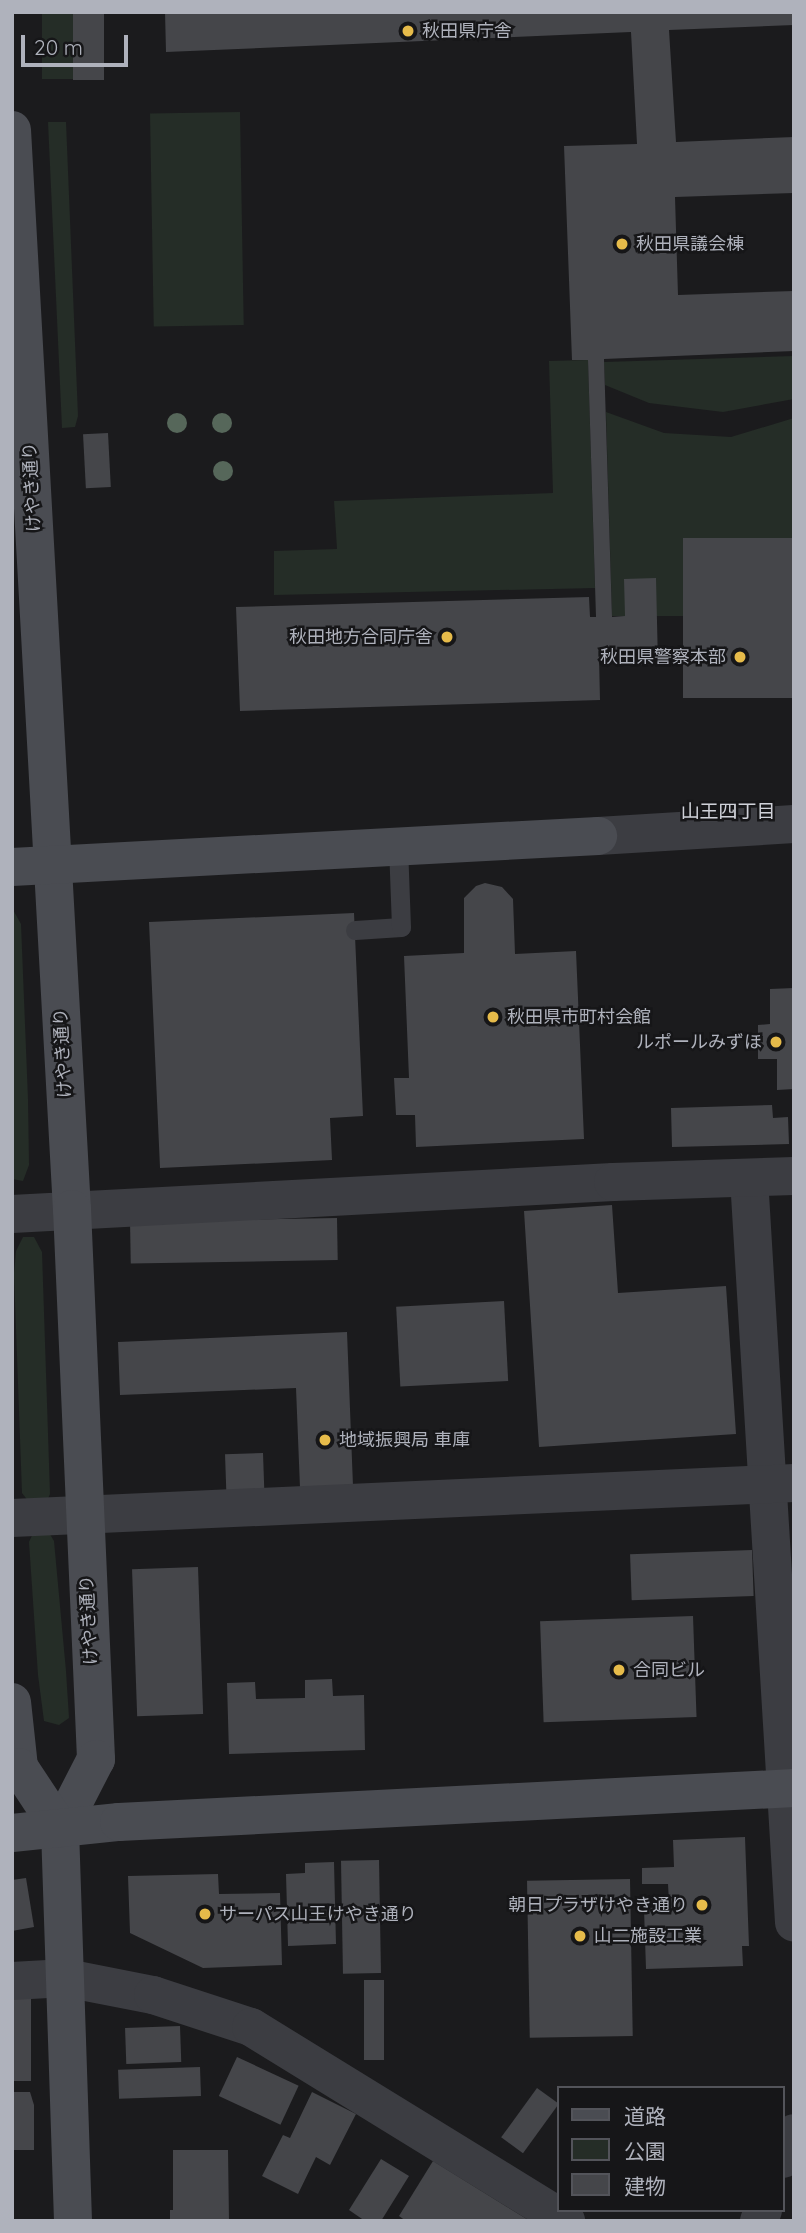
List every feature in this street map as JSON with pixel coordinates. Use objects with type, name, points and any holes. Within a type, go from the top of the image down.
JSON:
[{"type":"street","name":"けやき通り","points":[[12,130],[72,1209],[96,1759],[60,1829]]},
{"type":"street","points":[[12,867],[54,867],[794,824]]},
{"type":"street","points":[[12,1214],[613,1182],[794,1176]]},
{"type":"street","points":[[749,1178],[780,1484],[794,1923]]},
{"type":"street","points":[[12,1518],[84,1517],[780,1484]]},
{"type":"street","points":[[12,1702],[19,1767],[60,1829],[73,2221]]},
{"type":"street","points":[[12,1833],[120,1822],[789,1788]]},
{"type":"street","points":[[12,1981],[66,1978],[153,1995],[251,2027],[566,2221]]},
{"type":"street","points":[[785,2154],[794,2133]]},
{"type":"lane","points":[[355,930],[401,928],[398,847]]},
{"type":"green space","points":[[42,12],[73,12],[73,79],[42,79]]},
{"type":"green space","points":[[240,112],[244,325],[154,327],[150,114]]},
{"type":"green space","points":[[48,122],[66,122],[78,416],[75,427],[62,428]]},
{"type":"green space","points":[[794,356],[794,399],[723,412],[649,403],[605,385],[604,362]]},
{"type":"green space","points":[[588,360],[595,588],[274,595],[274,551],[337,549],[334,501],[553,493],[549,361]]},
{"type":"green space","points":[[606,412],[664,433],[731,437],[794,418],[794,538],[684,541],[685,616],[612,616]]},
{"type":"green space","points":[[12,908],[21,924],[29,1165],[23,1181],[12,1179]]},
{"type":"green space","points":[[23,1237],[34,1237],[42,1252],[50,1494],[43,1510],[35,1510],[22,1493],[14,1274],[16,1251]]},
{"type":"green space","points":[[45,1526],[54,1541],[66,1671],[69,1718],[59,1725],[44,1721],[38,1675],[29,1542],[36,1527]]},
{"type":"building","points":[[73,12],[104,12],[104,80],[73,80]]},
{"type":"building","points":[[165,12],[794,12],[794,25],[669,30],[676,142],[794,137],[794,193],[675,197],[678,295],[794,291],[794,351],[604,359],[612,617],[625,616],[624,579],[656,578],[658,664],[626,665],[625,655],[599,657],[600,700],[240,711],[236,607],[589,597],[590,617],[596,617],[588,360],[572,360],[564,146],[637,144],[631,32],[166,52]]},
{"type":"building","points":[[108,433],[111,487],[86,488],[83,434]]},
{"type":"building","name":"秋田県警察本部","points":[[683,538],[794,538],[794,698],[683,698]]},
{"type":"building","name":"秋田県市町村会館","points":[[485,883],[502,887],[513,899],[515,954],[576,951],[584,1139],[416,1147],[415,1115],[396,1115],[394,1078],[409,1078],[404,956],[464,953],[464,898],[476,886]]},
{"type":"building","points":[[354,913],[363,1116],[330,1118],[332,1160],[160,1168],[149,922]]},
{"type":"building","name":"ルポールみずほ","points":[[794,988],[794,1089],[777,1090],[777,1059],[758,1059],[758,1025],[770,1024],[770,989]]},
{"type":"building","points":[[772,1105],[773,1118],[788,1117],[789,1144],[672,1147],[671,1108]]},
{"type":"building","points":[[612,1205],[618,1293],[726,1286],[736,1434],[539,1447],[524,1211]]},
{"type":"building","points":[[337,1218],[338,1260],[131,1264],[130,1222]]},
{"type":"building","points":[[504,1301],[508,1381],[400,1387],[396,1307]]},
{"type":"building","name":"地域振興局 車庫","points":[[347,1332],[353,1486],[300,1488],[296,1388],[120,1395],[118,1342]]},
{"type":"building","points":[[263,1453],[264,1490],[226,1491],[225,1454]]},
{"type":"building","points":[[752,1550],[754,1596],[632,1600],[630,1554]]},
{"type":"building","points":[[198,1567],[203,1714],[137,1716],[132,1569]]},
{"type":"building","name":"合同ビル","points":[[693,1616],[697,1717],[544,1722],[540,1621]]},
{"type":"building","points":[[332,1679],[333,1696],[364,1695],[365,1750],[229,1754],[227,1683],[255,1682],[256,1699],[305,1698],[305,1680]]},
{"type":"building","name":"朝日プラザけやき通り","points":[[745,1837],[749,1946],[742,1946],[743,1966],[646,1969],[644,1909],[656,1908],[656,1902],[669,1902],[668,1884],[642,1884],[642,1868],[674,1867],[673,1840]]},
{"type":"building","points":[[379,1860],[381,1973],[343,1974],[341,1861]]},
{"type":"building","points":[[334,1862],[336,1944],[288,1946],[286,1874],[305,1873],[305,1863]]},
{"type":"building","name":"サーパス山王けやき通り","points":[[218,1874],[219,1894],[280,1893],[282,1965],[203,1968],[130,1933],[128,1876]]},
{"type":"building","points":[[26,1878],[34,1927],[12,1931],[12,1880]]},
{"type":"building","name":"山二施設工業","points":[[630,1879],[633,2036],[530,2038],[527,1881]]},
{"type":"building","points":[[364,1980],[384,1980],[384,2060],[364,2060]]},
{"type":"building","points":[[12,1998],[31,1998],[31,2081],[12,2081]]},
{"type":"building","points":[[180,2026],[181,2062],[126,2064],[125,2028]]},
{"type":"building","points":[[237,2057],[299,2086],[280,2125],[219,2096]]},
{"type":"building","points":[[200,2067],[201,2096],[119,2099],[118,2070]]},
{"type":"building","points":[[537,2088],[558,2105],[523,2153],[501,2137]]},
{"type":"building","points":[[12,2092],[30,2092],[34,2105],[34,2150],[12,2150]]},
{"type":"building","points":[[312,2092],[356,2114],[330,2165],[316,2157],[298,2194],[262,2176],[283,2135],[290,2138]]},
{"type":"building","points":[[173,2150],[228,2150],[229,2221],[170,2221],[170,2210],[173,2210]]},
{"type":"building","points":[[381,2159],[409,2176],[381,2221],[365,2221],[349,2210]]},
{"type":"building","points":[[433,2161],[530,2221],[406,2221],[399,2216]]},
{"type":"place","name":"秋田県庁舎","points":[[408,31]]},
{"type":"place","name":"秋田県議会棟","points":[[622,244]]},
{"type":"place","name":"秋田地方合同庁舎","points":[[447,637]]},
{"type":"place","name":"秋田県警察本部","points":[[740,657]]},
{"type":"place","name":"秋田県市町村会館","points":[[493,1017]]},
{"type":"place","name":"ルポールみずほ","points":[[776,1042]]},
{"type":"place","name":"地域振興局 車庫","points":[[325,1440]]},
{"type":"place","name":"合同ビル","points":[[619,1670]]},
{"type":"place","name":"朝日プラザけやき通り","points":[[702,1905]]},
{"type":"place","name":"サーパス山王けやき通り","points":[[205,1914]]},
{"type":"place","name":"山二施設工業","points":[[580,1936]]},
{"type":"district","name":"山王四丁目","points":[[728,812]]}]
